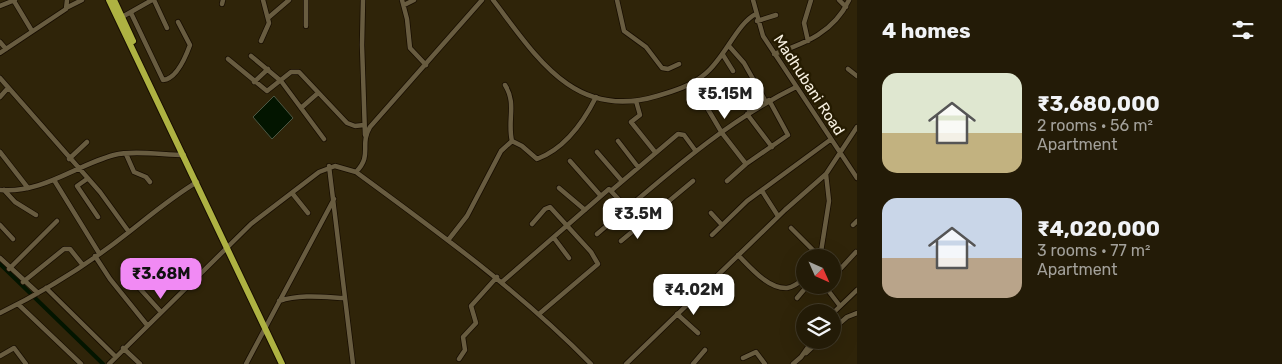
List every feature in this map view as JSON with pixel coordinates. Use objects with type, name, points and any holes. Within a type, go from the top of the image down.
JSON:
[{"type":"highway","points":[[109,0],[184,155]]},
{"type":"highway","points":[[114,0],[196,182],[228,246],[282,364]]},
{"type":"street","points":[[0,6],[15,0],[32,31]]},
{"type":"street","points":[[66,0],[68,7]]},
{"type":"street","points":[[0,53],[68,7],[82,0]]},
{"type":"street","points":[[122,17],[153,0],[167,28]]},
{"type":"street","points":[[261,41],[268,26],[268,18],[263,0]]},
{"type":"street","points":[[268,18],[289,0]]},
{"type":"street","points":[[306,0],[306,26]]},
{"type":"street","points":[[356,172],[365,159],[363,0]]},
{"type":"street","points":[[414,0],[403,3],[410,48],[426,65]]},
{"type":"street","points":[[365,135],[482,0]]},
{"type":"street","points":[[492,0],[557,78],[575,91],[626,102],[636,101],[693,84],[711,69],[723,55],[744,21],[756,14]]},
{"type":"street","points":[[617,0],[624,31],[646,47],[662,68],[668,69],[679,64]]},
{"type":"street","name":"Madhubani Road","points":[[753,0],[757,21],[763,36],[839,154],[857,178]]},
{"type":"street","points":[[808,41],[804,23],[811,0]]},
{"type":"street","points":[[839,0],[846,6]]},
{"type":"street","points":[[774,54],[808,41],[830,28],[849,0]]},
{"type":"street","points":[[131,13],[163,80],[168,79],[176,71],[190,45],[178,22]]},
{"type":"street","points":[[757,21],[776,15]]},
{"type":"street","points":[[0,42],[6,49]]},
{"type":"street","points":[[727,180],[746,164],[787,137],[788,134],[744,63],[730,46]]},
{"type":"street","points":[[723,55],[734,71]]},
{"type":"street","points":[[252,56],[281,80],[324,139]]},
{"type":"street","points":[[228,59],[267,91],[295,71],[347,123],[355,126],[364,125]]},
{"type":"street","points":[[254,82],[268,69]]},
{"type":"street","points":[[848,69],[857,76]]},
{"type":"street","points":[[0,78],[87,178],[129,232]]},
{"type":"street","points":[[693,84],[721,132],[746,164]]},
{"type":"street","points":[[505,85],[512,97],[510,129],[512,141]]},
{"type":"street","points":[[597,234],[695,150],[767,101],[796,87]]},
{"type":"street","points":[[0,97],[8,88]]},
{"type":"street","points":[[301,108],[318,93]]},
{"type":"street","points":[[741,96],[749,113],[772,147]]},
{"type":"street","points":[[512,141],[537,160],[554,152],[566,142],[596,97]]},
{"type":"street","points":[[636,101],[640,115],[631,122],[655,152]]},
{"type":"street","points":[[626,364],[778,216],[826,174],[857,127]]},
{"type":"street","points":[[502,282],[567,227],[600,195],[609,189],[612,190],[655,152],[681,134],[687,138],[695,150]]},
{"type":"street","points":[[712,235],[747,201],[830,140]]},
{"type":"street","points":[[449,239],[467,216],[501,152],[512,141]]},
{"type":"street","points":[[618,141],[638,167]]},
{"type":"street","points":[[69,158],[87,142]]},
{"type":"street","points":[[0,152],[28,188]]},
{"type":"street","points":[[597,152],[622,181]]},
{"type":"street","points":[[126,154],[134,172],[146,177],[150,182]]},
{"type":"street","points":[[2,190],[28,188],[54,180],[114,155],[184,155]]},
{"type":"street","points":[[570,162],[600,195]]},
{"type":"street","points":[[329,166],[353,364]]},
{"type":"street","points":[[109,364],[123,348],[251,224],[329,166],[356,172],[449,239],[497,277],[591,364]]},
{"type":"street","points":[[821,249],[829,201],[826,174]]},
{"type":"street","points":[[87,178],[77,186],[98,217]]},
{"type":"street","points":[[54,180],[110,279],[147,325]]},
{"type":"street","points":[[621,241],[693,181]]},
{"type":"street","points":[[0,313],[35,295],[97,255],[129,232],[172,196],[196,182]]},
{"type":"street","points":[[560,188],[584,210]]},
{"type":"street","points":[[2,190],[15,202],[36,215]]},
{"type":"street","points":[[612,190],[642,224]]},
{"type":"street","points":[[762,191],[778,216]]},
{"type":"street","points":[[292,192],[308,213]]},
{"type":"street","points":[[246,364],[266,330],[279,301],[334,198]]},
{"type":"street","points":[[532,224],[545,209],[550,207],[591,252],[598,264],[539,314]]},
{"type":"street","points":[[658,211],[667,222]]},
{"type":"street","points":[[711,213],[722,225]]},
{"type":"street","points":[[9,269],[57,221]]},
{"type":"street","points":[[853,225],[857,221]]},
{"type":"street","points":[[0,225],[13,239]]},
{"type":"street","points":[[792,228],[812,249]]},
{"type":"street","points":[[554,238],[569,258]]},
{"type":"street","points":[[23,282],[64,249],[70,249],[82,264]]},
{"type":"street","points":[[841,268],[856,252]]},
{"type":"street","points":[[738,255],[766,281],[783,287],[796,284]]},
{"type":"street","points":[[0,258],[35,295]]},
{"type":"street","points":[[459,359],[465,350],[463,336],[476,323],[471,306],[497,277]]},
{"type":"street","points":[[134,281],[161,312]]},
{"type":"street","points":[[46,288],[115,356]]},
{"type":"street","points":[[841,305],[857,290]]},
{"type":"street","points":[[797,298],[800,294]]},
{"type":"street","points":[[279,301],[292,297],[345,298]]},
{"type":"street","points":[[18,304],[82,364]]},
{"type":"street","points":[[841,322],[847,317],[857,313]]},
{"type":"street","points":[[677,314],[698,333]]},
{"type":"street","points":[[0,356],[9,349],[14,348],[26,364]]},
{"type":"street","points":[[123,348],[140,364]]},
{"type":"street","points":[[801,357],[806,349]]},
{"type":"street","points":[[793,364],[810,349]]},
{"type":"street","points":[[693,364],[705,350]]},
{"type":"street","points":[[743,358],[756,352],[765,364]]},
{"type":"shaded area","points":[[274,96],[293,118],[272,139],[253,117]]},
{"type":"waterway","points":[[0,264],[103,364]]}]
